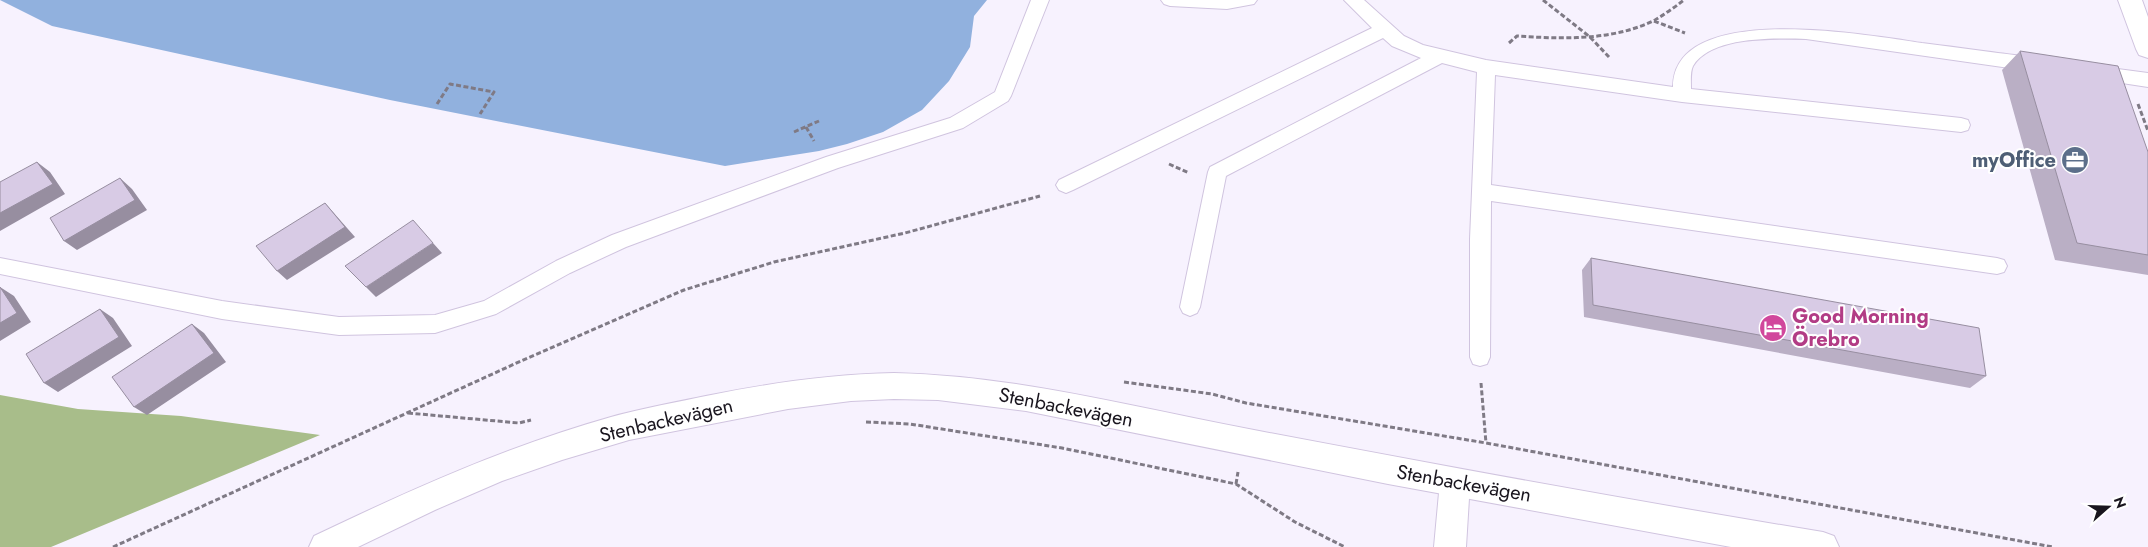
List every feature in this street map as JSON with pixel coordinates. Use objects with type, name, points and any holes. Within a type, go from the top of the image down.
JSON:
[{"type":"street","points":[[2130,0],[2148,49]]},
{"type":"street","name":"Stenbackevägen","points":[[325,547],[443,492],[519,462],[596,435],[664,418],[747,402],[819,391],[892,386],[959,388],[1040,401],[1455,482],[1823,547]]},
{"type":"street","points":[[1450,547],[1455,482]]},
{"type":"lane","points":[[0,266],[222,310],[338,326],[435,324],[489,308],[563,267],[618,240],[833,162],[956,123],[1002,96],[1040,0]]},
{"type":"lane","points":[[1170,0],[1228,3],[1248,0]]},
{"type":"lane","points":[[1353,0],[1398,41],[1419,51],[1486,67],[1682,95],[1961,125]]},
{"type":"lane","points":[[1066,185],[1385,29]]},
{"type":"lane","points":[[1682,95],[1685,65],[1691,57],[1706,46],[1741,35],[1769,31],[1806,32],[2054,67]]},
{"type":"lane","points":[[1190,307],[1217,172],[1440,56]]},
{"type":"lane","points":[[1480,357],[1480,239],[1486,67]]},
{"type":"lane","points":[[2082,71],[2148,80]]},
{"type":"lane","points":[[1483,192],[1997,266]]},
{"type":"path","points":[[1543,0],[1590,37],[1638,89]]},
{"type":"path","points":[[1486,67],[1517,36],[1567,39],[1604,36],[1653,21],[1684,0]]},
{"type":"path","points":[[438,104],[450,84],[494,92],[480,114]]},
{"type":"path","points":[[794,132],[820,121]]},
{"type":"path","points":[[1137,151],[1215,184]]},
{"type":"path","points":[[113,547],[529,357],[684,290],[774,262],[905,233],[1022,202],[1066,185]]},
{"type":"path","points":[[1480,357],[1486,443]]},
{"type":"path","points":[[864,422],[910,424],[1062,448],[1236,484],[1295,522],[1345,547]]},
{"type":"green space","points":[[0,395],[78,409],[181,416],[320,435],[51,547],[0,547]]},
{"type":"water","points":[[0,0],[987,0],[974,16],[970,47],[949,81],[922,110],[883,132],[847,144],[819,151],[725,166],[390,100],[52,26]]},
{"type":"building","name":"myOffice","points":[[2020,51],[2118,66],[2148,152],[2148,255],[2077,243]]},
{"type":"building","points":[[37,162],[53,184],[0,213],[0,182]]},
{"type":"building","points":[[120,178],[135,200],[64,241],[50,218]]},
{"type":"building","points":[[325,203],[345,227],[277,271],[256,246]]},
{"type":"building","points":[[413,220],[433,243],[366,287],[345,266]]},
{"type":"building","name":"Good Morning Örebro","points":[[1591,258],[1979,328],[1986,376],[1593,305]]},
{"type":"building","points":[[0,287],[17,313],[0,323]]},
{"type":"building","points":[[100,309],[119,337],[44,383],[26,354]]},
{"type":"building","points":[[192,324],[214,353],[134,407],[112,377]]},
{"type":"place","name":"myOffice","points":[[2075,160]]},
{"type":"place","name":"Good Morning Örebro","points":[[1773,328]]}]
